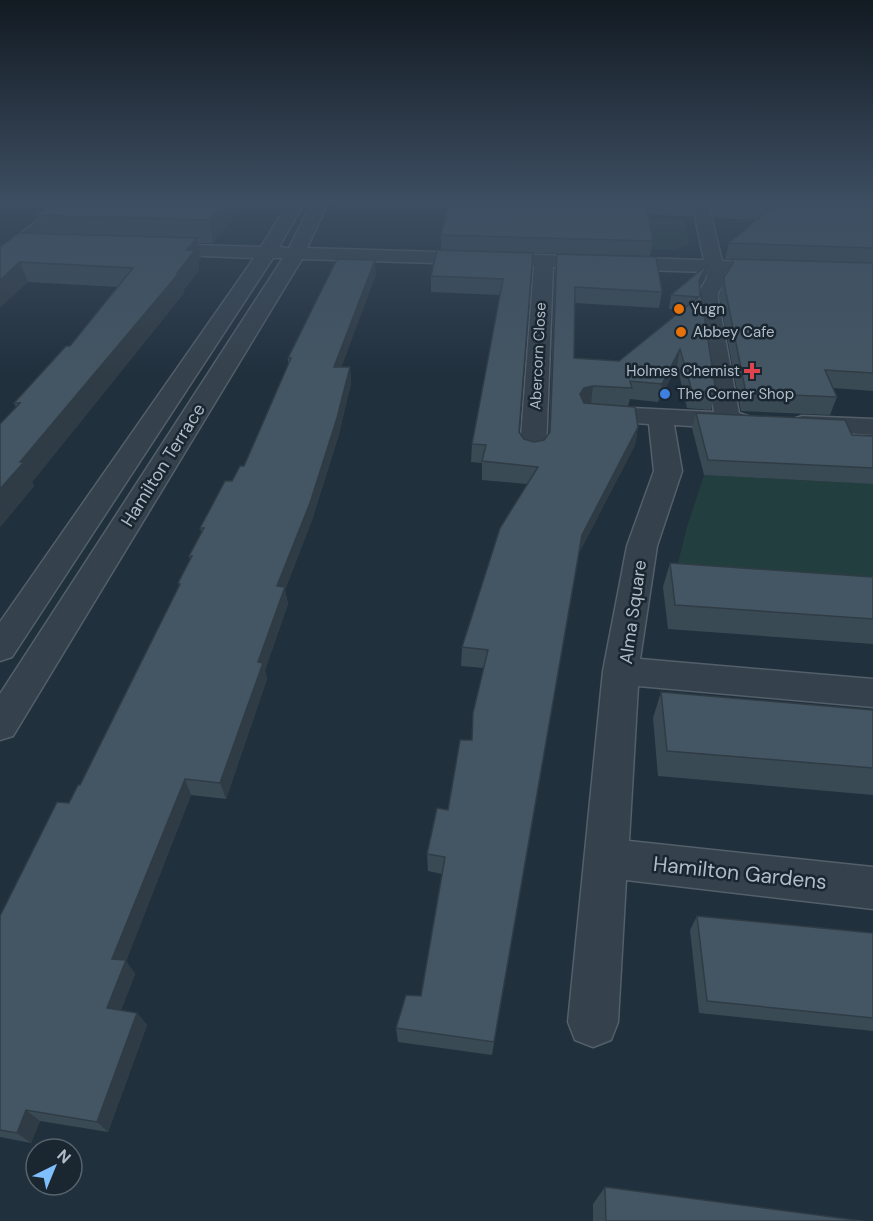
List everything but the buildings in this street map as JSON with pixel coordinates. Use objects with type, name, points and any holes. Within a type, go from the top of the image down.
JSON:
[{"type":"street","name":"Hamilton Terrace","points":[[0,648],[263,260]]},
{"type":"street","name":"Hamilton Terrace","points":[[0,725],[292,260]]},
{"type":"street","points":[[488,260],[794,269]]},
{"type":"street","points":[[713,260],[717,278],[708,293],[708,300],[728,421]]},
{"type":"street","name":"Abercorn Close","points":[[533,450],[544,262]]},
{"type":"street","points":[[591,413],[873,427]]},
{"type":"street","name":"Alma Square","points":[[664,417],[661,421],[668,471],[642,546],[621,671],[873,693]]},
{"type":"street","points":[[593,1022],[621,671]]},
{"type":"street","name":"Hamilton Gardens","points":[[606,858],[873,888]]},
{"type":"green space","points":[[704,475],[873,484],[873,602],[672,587],[687,527]]},
{"type":"place","name":"Yugn","points":[[679,309]]},
{"type":"place","name":"Abbey Cafe","points":[[681,332]]},
{"type":"place","name":"Holmes Chemist","points":[[752,371]]},
{"type":"place","name":"The Corner Shop","points":[[665,394]]}]
